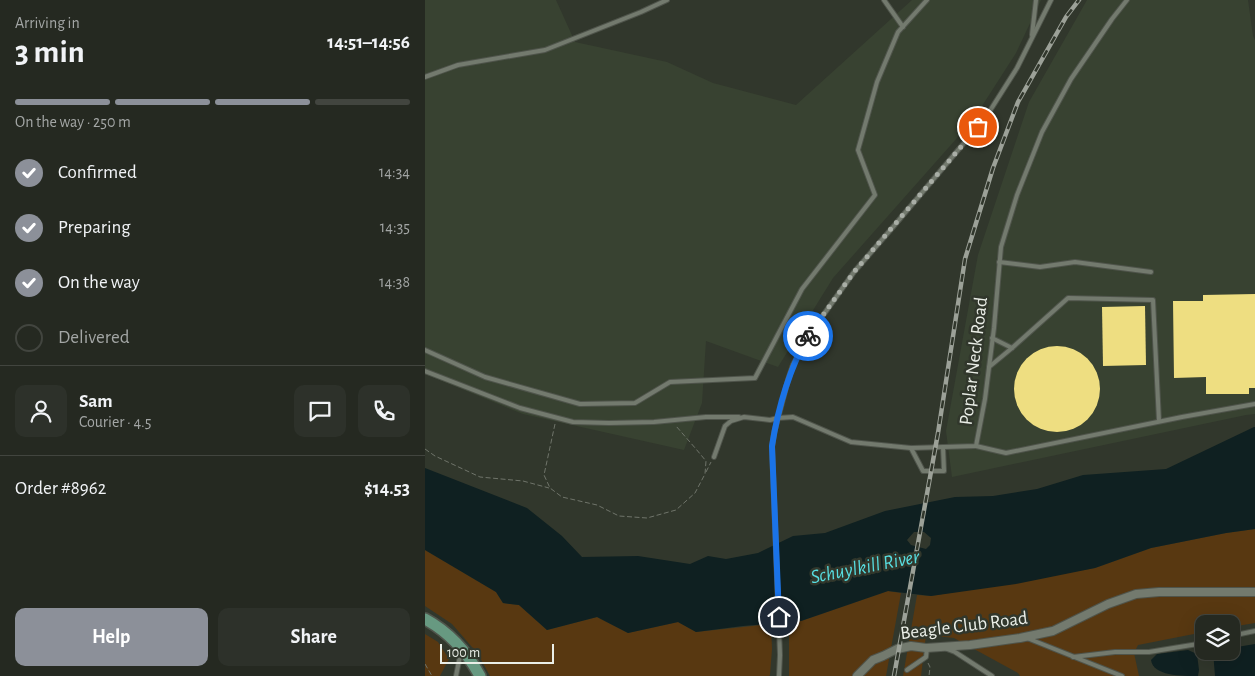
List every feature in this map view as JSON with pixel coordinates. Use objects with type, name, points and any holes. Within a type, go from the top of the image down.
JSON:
[{"type":"main road","points":[[425,619],[442,630],[462,649],[480,676]]},
{"type":"street","name":"Beagle Club Road","points":[[857,676],[873,660],[897,649],[911,646],[927,648],[987,644],[1053,631],[1108,604],[1136,594],[1159,592],[1255,592]]},
{"type":"lane","points":[[425,78],[458,65],[545,50],[667,0]]},
{"type":"lane","points":[[884,0],[903,27]]},
{"type":"lane","points":[[425,350],[485,377],[580,404],[635,403],[670,382],[755,378],[802,289],[875,196],[858,150],[877,82],[898,32],[927,0]]},
{"type":"lane","points":[[1031,40],[1036,0]]},
{"type":"lane","points":[[779,676],[780,655],[772,446],[793,366],[813,329],[857,268],[986,117],[1009,82],[1051,0]]},
{"type":"lane","name":"Poplar Neck Road","points":[[425,371],[520,408],[573,422],[609,423],[706,417],[743,417],[769,420],[793,417],[851,442],[911,448],[976,446],[985,399],[1001,248],[1017,195],[1042,132],[1071,79],[1127,0]]},
{"type":"lane","points":[[999,262],[1040,267],[1075,262],[1151,272]]},
{"type":"lane","points":[[989,367],[1068,298],[1153,300],[1159,421]]},
{"type":"lane","points":[[992,338],[1012,348]]},
{"type":"lane","points":[[976,446],[1006,453],[1159,421],[1255,404]]},
{"type":"lane","points":[[714,457],[725,426],[731,421],[743,417]]},
{"type":"lane","points":[[911,448],[923,471],[944,471],[943,447]]},
{"type":"lane","points":[[1240,634],[1255,631]]},
{"type":"lane","points":[[1025,637],[1123,676]]},
{"type":"lane","points":[[1073,657],[1115,652],[1149,652],[1195,644]]},
{"type":"lane","points":[[942,647],[955,652],[992,676]]},
{"type":"lane","points":[[907,670],[926,657],[927,648]]},
{"type":"lane","points":[[455,676],[462,649]]},
{"type":"path","points":[[550,488],[544,475],[556,418]]},
{"type":"path","points":[[670,420],[706,461],[705,474]]},
{"type":"path","points":[[425,449],[435,456],[480,477],[523,481],[550,488],[562,497],[597,505],[619,516],[647,518],[676,510],[695,493],[714,457]]},
{"type":"path","points":[[926,657],[930,668],[929,676]]},
{"type":"path","points":[[425,664],[433,676]]},
{"type":"shaded area","points":[[425,0],[556,0],[575,42],[667,62],[713,83],[796,105],[912,0],[1041,0],[1016,53],[973,120],[833,278],[778,367],[706,341],[702,403],[684,450],[523,414],[425,374]]},
{"type":"shaded area","points":[[1087,0],[1248,0],[1255,40],[1255,414],[952,477],[946,431],[978,255],[1029,102]]},
{"type":"shaded area","points":[[1255,529],[1255,623],[1240,626],[1240,615],[1195,615],[1195,634],[1138,645],[1134,653],[1139,676],[1020,676],[1018,673],[954,638],[926,635],[921,676],[903,676],[917,595],[931,596],[1095,568],[1151,548]]},
{"type":"shaded area","points":[[425,550],[496,592],[503,603],[519,605],[547,630],[597,617],[628,633],[678,622],[696,632],[771,624],[770,675],[490,676],[478,654],[452,624],[425,606]]},
{"type":"shaded area","points":[[888,591],[901,593],[886,676],[789,676],[789,622],[801,621]]},
{"type":"shaded area","points":[[425,634],[438,642],[449,659],[440,676],[425,676]]},
{"type":"water","name":"Schuylkill River","points":[[1255,427],[1255,529],[1151,548],[1095,568],[1016,584],[931,596],[888,591],[801,621],[696,632],[678,622],[628,633],[597,617],[547,630],[519,605],[503,603],[496,592],[425,550],[425,468],[527,508],[562,536],[582,557],[638,556],[690,564],[708,556],[726,559],[758,553],[793,536],[825,533],[885,511],[955,497],[993,496],[1037,489],[1083,475],[1166,469]],"holes":[[[914,532],[924,532],[931,538],[930,545],[926,549],[911,545],[907,540]]]},
{"type":"water","points":[[1255,644],[1255,676],[1215,676],[1214,660],[1240,660],[1240,646]]},
{"type":"water","points":[[1188,650],[1195,653],[1195,660],[1198,660],[1198,676],[1162,672],[1153,665],[1151,660],[1157,654]]},
{"type":"building","points":[[1255,294],[1255,388],[1249,388],[1249,394],[1206,394],[1206,377],[1174,378],[1173,301],[1203,301],[1203,295]]},
{"type":"building","points":[[1145,306],[1146,365],[1103,366],[1102,307]]},
{"type":"building","points":[[1057,346],[1073,349],[1081,353],[1093,365],[1097,373],[1100,389],[1097,405],[1093,413],[1081,425],[1073,429],[1057,432],[1041,429],[1033,425],[1021,413],[1017,405],[1014,389],[1017,373],[1021,365],[1033,353],[1041,349]]},
{"type":"railway","points":[[894,676],[938,433],[965,259],[993,168],[1018,102],[1066,17],[1079,0]]},
{"type":"way so far","points":[[808,336],[854,272],[978,127]]},
{"type":"route","points":[[779,617],[772,446],[788,380],[808,336]]}]
